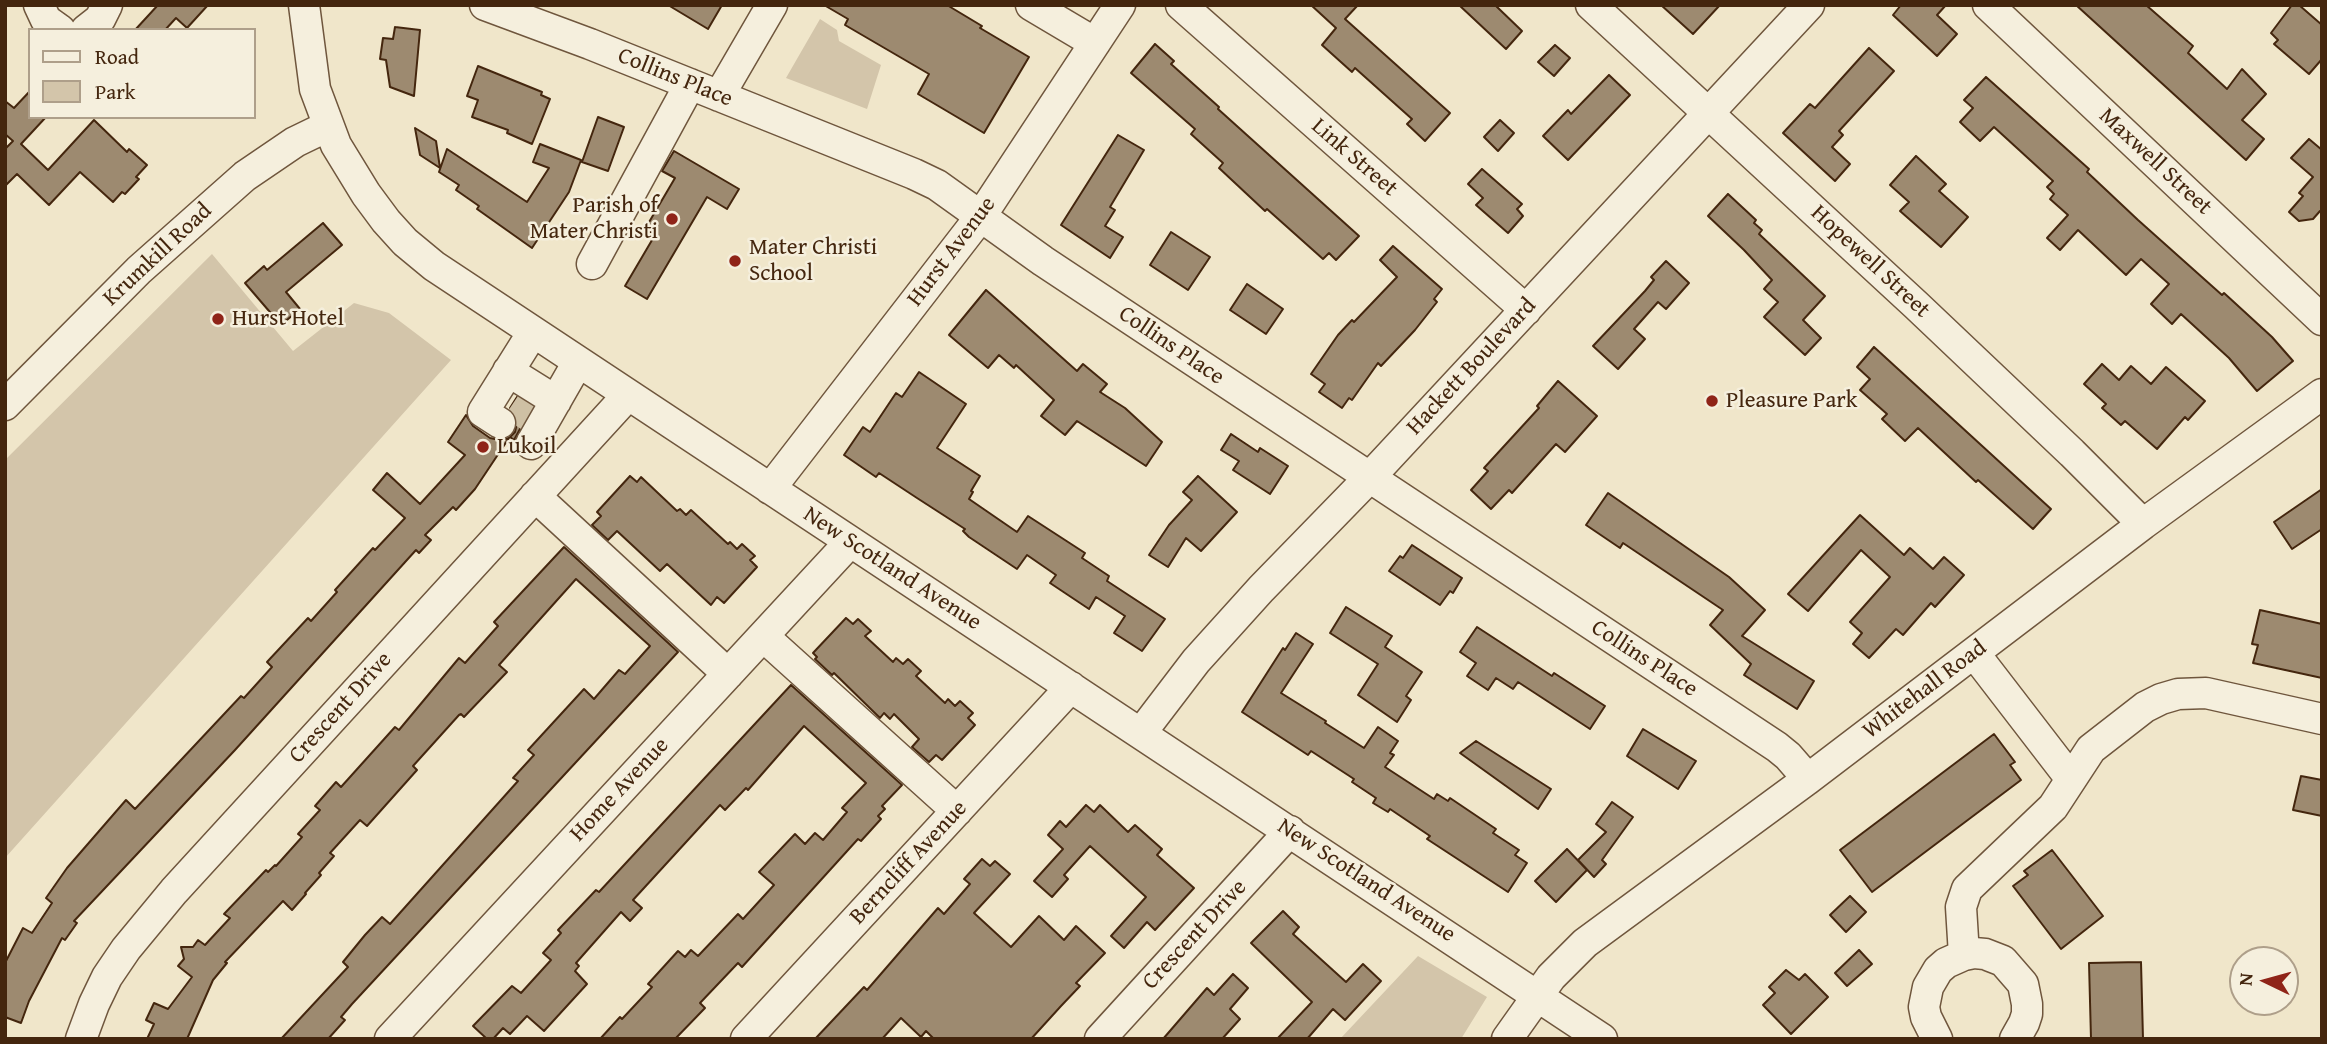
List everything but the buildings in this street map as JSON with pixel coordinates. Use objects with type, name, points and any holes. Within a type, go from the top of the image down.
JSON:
[{"type":"street","points":[[39,5],[46,20],[57,28]]},
{"type":"street","points":[[89,28],[100,19],[107,5]]},
{"type":"street","name":"New Scotland Avenue","points":[[303,5],[315,89],[341,155],[366,194],[405,242],[434,266],[1538,994],[1602,1039]]},
{"type":"street","name":"Collins Place","points":[[485,5],[590,44],[926,179],[1055,269],[1777,747],[1808,779]]},
{"type":"street","points":[[719,96],[772,5]]},
{"type":"street","points":[[1031,5],[1095,43]]},
{"type":"street","name":"Hurst Avenue","points":[[770,489],[981,216],[1120,5]]},
{"type":"street","name":"Link Street","points":[[1181,5],[1526,310]]},
{"type":"street","name":"Hopewell Street","points":[[1591,5],[2030,412],[2143,524]]},
{"type":"street","name":"Hackett Boulevard","points":[[1141,733],[1214,641],[1261,589],[1369,478],[1809,5]]},
{"type":"street","name":"Maxwell Street","points":[[1988,5],[2322,320]]},
{"type":"street","points":[[592,264],[690,84]]},
{"type":"street","name":"Krumkill Road","points":[[5,405],[139,271],[245,176],[295,142],[328,126]]},
{"type":"street","points":[[533,332],[522,413],[564,465]]},
{"type":"street","points":[[522,413],[578,362]]},
{"type":"street","name":"Whitehall Road","points":[[1507,1039],[1538,994],[1585,943],[1808,779],[2143,524],[2322,394]]},
{"type":"street","name":"Crescent Drive","points":[[80,1039],[107,977],[126,949],[166,901],[628,395]]},
{"type":"street","points":[[535,496],[728,674]]},
{"type":"street","name":"Home Avenue","points":[[390,1039],[850,542]]},
{"type":"street","points":[[764,636],[957,811]]},
{"type":"street","points":[[1974,653],[2071,779]]},
{"type":"street","name":"Berncliff Avenue","points":[[746,1039],[1072,687]]},
{"type":"street","points":[[1964,955],[1961,907],[1967,889],[2044,816],[2095,746],[2145,707],[2169,696],[2188,692],[2206,693],[2322,719]]},
{"type":"street","name":"Crescent Drive","points":[[1100,1039],[1290,831]]},
{"type":"street","points":[[1937,1039],[1924,1007],[1928,987],[1938,970],[1946,963],[1964,955],[1984,954],[2003,961],[2018,975],[2026,993],[2027,1014],[2015,1039]]},
{"type":"green space","points":[[820,19],[837,30],[839,41],[881,65],[867,109],[786,78]]},
{"type":"green space","points":[[212,254],[293,351],[354,303],[389,313],[451,360],[5,858],[5,460]]},
{"type":"green space","points":[[1418,956],[1487,997],[1461,1039],[1340,1039]]},
{"type":"tunnel","points":[[512,405],[533,419]]},
{"type":"place","name":"Parish of Mater Christi","points":[[672,219]]},
{"type":"place","name":"Mater Christi School","points":[[735,261]]},
{"type":"place","name":"Hurst Hotel","points":[[218,319]]},
{"type":"place","name":"Pleasure Park","points":[[1712,401]]},
{"type":"place","name":"Lukoil","points":[[483,447]]}]
